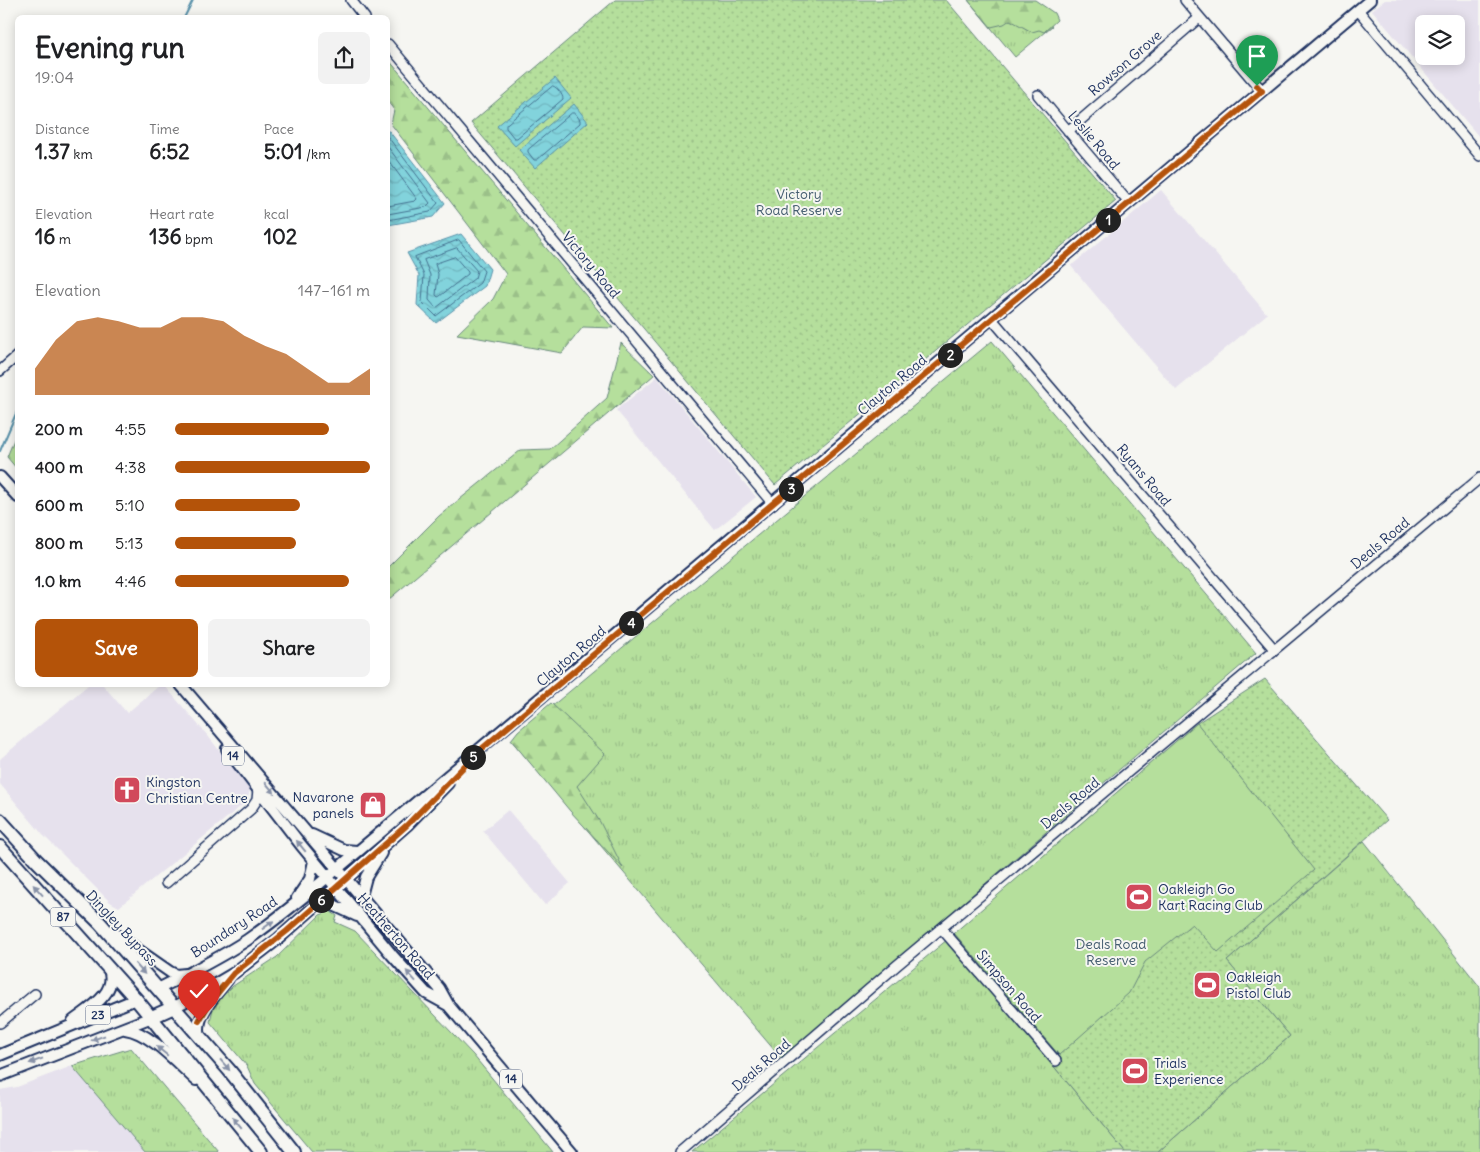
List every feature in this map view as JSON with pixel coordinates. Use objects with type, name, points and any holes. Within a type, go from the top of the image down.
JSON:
[{"type":"highway","name":"Dingley Bypass","points":[[0,820],[37,861],[100,924],[158,988],[258,1105],[294,1152]]},
{"type":"highway","name":"87","points":[[0,847],[152,1017],[261,1152]]},
{"type":"highway","name":"Boundary Road","points":[[136,999],[158,988]]},
{"type":"highway","name":"23","points":[[152,1017],[174,1007]]},
{"type":"main road","name":"Clayton Road","points":[[337,868],[439,782],[478,752],[1370,0]]},
{"type":"main road","points":[[0,467],[15,484]]},
{"type":"main road","points":[[0,477],[15,494]]},
{"type":"main road","name":"14","points":[[175,687],[327,877]]},
{"type":"main road","name":"14","points":[[183,687],[337,868]]},
{"type":"main road","name":"Clayton Road","points":[[346,878],[392,838],[478,752]]},
{"type":"main road","points":[[361,896],[366,877],[392,838],[387,826]]},
{"type":"main road","points":[[303,828],[317,838],[339,848],[357,851]]},
{"type":"main road","points":[[288,910],[308,882],[312,874],[314,861]]},
{"type":"main road","name":"Boundary Road","points":[[158,988],[191,973],[248,939],[288,910],[337,868]]},
{"type":"main road","name":"Heatherton Road","points":[[337,868],[439,988],[449,1006],[572,1152]]},
{"type":"main road","name":"Heatherton Road","points":[[327,877],[426,992],[449,1006]]},
{"type":"main road","name":"23","points":[[174,1007],[234,973],[282,935],[346,878]]},
{"type":"main road","points":[[317,904],[326,902],[334,904],[354,914],[371,928]]},
{"type":"main road","points":[[100,924],[170,972],[179,975],[191,973]]},
{"type":"main road","points":[[60,1030],[96,1004],[105,994],[111,978],[107,965]]},
{"type":"main road","points":[[200,1037],[198,1026],[201,1018],[210,1002],[234,973]]},
{"type":"main road","name":"Boundary Road","points":[[0,1055],[136,999]]},
{"type":"main road","name":"23","points":[[0,1076],[152,1017]]},
{"type":"main road","points":[[125,1029],[136,1031],[142,1035],[213,1093]]},
{"type":"street","points":[[351,0],[363,15]]},
{"type":"street","points":[[1185,0],[1262,91]]},
{"type":"street","points":[[1358,10],[1480,156]]},
{"type":"street","name":"Rowson Grove","points":[[1068,130],[1199,18]]},
{"type":"street","name":"Victory Road","points":[[390,47],[772,504]]},
{"type":"street","name":"Leslie Road","points":[[1038,95],[1129,203]]},
{"type":"street","name":"Ryans Road","points":[[992,319],[1274,650]]},
{"type":"street","points":[[0,371],[15,358]]},
{"type":"street","name":"Deals Road","points":[[680,1152],[896,966],[1480,478]]},
{"type":"street","points":[[166,883],[251,809],[257,800],[258,789]]},
{"type":"street","points":[[251,809],[262,806],[274,810]]},
{"type":"street","name":"Simpson Road","points":[[942,929],[1056,1061]]},
{"type":"street","points":[[0,1023],[35,994]]},
{"type":"shaded area","points":[[1385,0],[1480,0],[1480,138],[1418,65],[1465,65],[1465,15],[1415,15],[1415,61],[1372,10]]},
{"type":"shaded area","points":[[1161,190],[1267,314],[1176,390],[1071,266]]},
{"type":"shaded area","points":[[657,377],[756,497],[715,530],[616,410]]},
{"type":"shaded area","name":"Kingston Christian Centre","points":[[86,687],[105,687],[127,713],[158,687],[166,687],[208,736],[250,790],[247,801],[119,907],[110,902],[43,835],[0,784],[0,759]]},
{"type":"shaded area","points":[[508,810],[570,883],[545,905],[483,831]]},
{"type":"shaded area","points":[[72,1066],[145,1152],[0,1152],[0,1090],[17,1087]]},
{"type":"green space","name":"Victory Road Reserve","points":[[615,0],[946,0],[1116,201],[775,485],[471,123]]},
{"type":"green space","points":[[968,0],[1052,26],[1015,57]]},
{"type":"green space","points":[[968,0],[1035,0],[1054,13],[1057,20],[1044,32],[1039,30],[1032,32],[1010,20],[1004,24],[991,27]]},
{"type":"green space","points":[[390,61],[613,328],[583,327],[562,353],[457,334],[493,299],[506,274],[391,124],[394,110],[390,105]]},
{"type":"green space","points":[[992,341],[1256,653],[781,1058],[511,740]]},
{"type":"green space","points":[[621,343],[654,375],[390,598],[390,565],[439,516],[521,450],[550,449],[607,398]]},
{"type":"green space","points":[[15,437],[15,467],[7,457]]},
{"type":"green space","name":"Deals Road Reserve","points":[[1265,679],[1387,820],[1227,961],[1290,1036],[1158,1152],[1125,1152],[948,939],[1197,723]]},
{"type":"green space","points":[[551,703],[605,754],[577,786],[600,822],[623,868],[570,811],[511,740],[518,731]]},
{"type":"green space","name":"Oakleigh Go Kart Racing Club","points":[[1197,723],[1314,870],[1218,952],[1192,924],[1145,962],[1129,993],[1059,1055],[954,933]]},
{"type":"green space","points":[[1364,841],[1480,987],[1480,1152],[1158,1152],[1290,1036],[1227,961]]},
{"type":"green space","points":[[330,911],[337,916],[335,922],[355,931],[473,1055],[553,1152],[312,1152],[255,1084],[247,1066],[210,1022],[214,1004],[233,986],[277,957],[320,915]]},
{"type":"green space","points":[[948,939],[1125,1152],[692,1152]]},
{"type":"green space","points":[[131,1048],[219,1152],[145,1152],[72,1066]]},
{"type":"water","points":[[555,78],[571,98],[515,146],[497,126]]},
{"type":"water","points":[[574,104],[588,122],[535,168],[519,150]]},
{"type":"water","points":[[390,132],[445,203],[433,217],[390,225]]},
{"type":"water","points":[[461,234],[490,269],[485,286],[436,323],[417,305],[419,275],[407,253]]},
{"type":"waterway","points":[[186,15],[193,0]]},
{"type":"waterway","points":[[0,451],[15,416]]},
{"type":"place","name":"Kingston Christian Centre","points":[[127,790]]},
{"type":"place","name":"Navarone panels","points":[[373,805]]},
{"type":"place","name":"Oakleigh Go Kart Racing Club","points":[[1139,897]]},
{"type":"place","name":"Oakleigh Pistol Club","points":[[1207,985]]},
{"type":"place","name":"Trials Experience","points":[[1135,1071]]},
{"type":"route","points":[[199,1021],[210,1002],[234,973],[302,919],[407,825],[478,752],[1262,91],[1257,86]]}]
